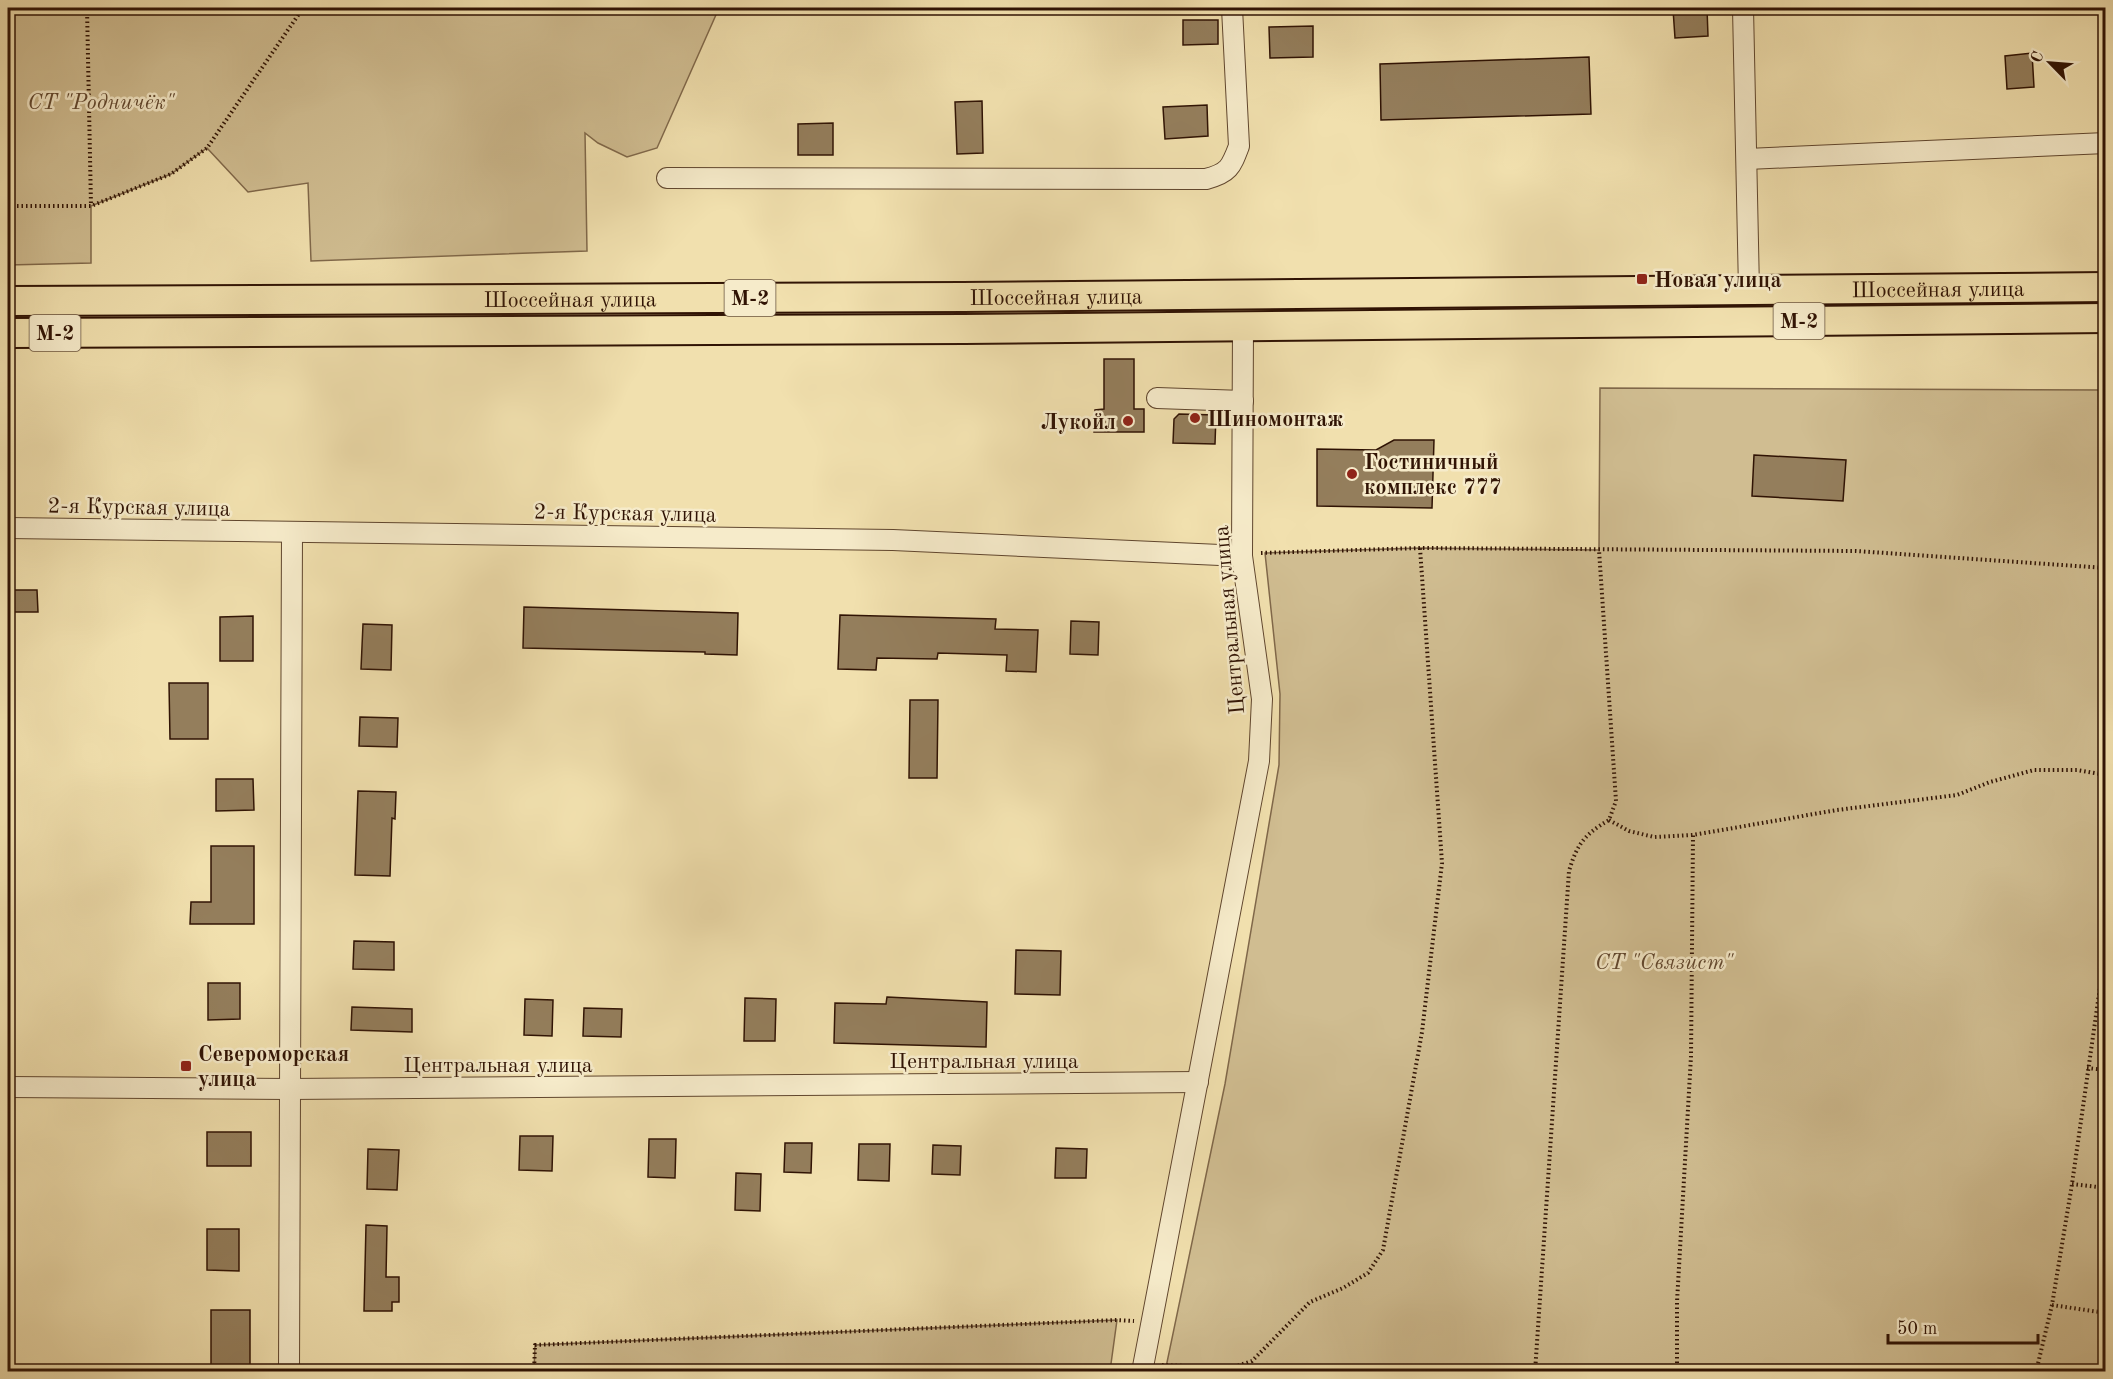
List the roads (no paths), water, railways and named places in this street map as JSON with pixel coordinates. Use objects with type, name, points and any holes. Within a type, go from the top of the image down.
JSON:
[{"type":"highway","name":"Шоссейная улица","points":[[8,302],[2106,287]]},
{"type":"highway","name":"Шоссейная улица","points":[[8,333],[1243,326],[2106,318]]},
{"type":"street","points":[[667,178],[1206,179],[1222,175],[1233,162],[1239,146],[1232,8]]},
{"type":"street","points":[[1743,8],[1749,290]]},
{"type":"street","points":[[1747,159],[2106,143]]},
{"type":"street","name":"Центральная улица","points":[[8,1087],[289,1089],[1198,1082],[1259,761],[1262,699],[1242,556],[1243,326]]},
{"type":"street","points":[[1157,398],[1243,401]]},
{"type":"street","name":"2-я Курская улица","points":[[8,528],[893,540],[1242,556]]},
{"type":"street","points":[[289,1371],[292,532]]},
{"type":"street","points":[[1143,1368],[1198,1082]]},
{"type":"place","name":"Новая улица","points":[[1642,279]]},
{"type":"place","name":"Шиномонтаж","points":[[1195,418]]},
{"type":"place","name":"Лукойл","points":[[1128,421]]},
{"type":"place","name":"Гостиничный комплекс 777","points":[[1352,474]]},
{"type":"place","name":"Североморская улица","points":[[186,1066]]},
{"type":"park label","name":"СТ \"Родничёк\"","points":[[101,101]]},
{"type":"park label","name":"СТ \"Связист\"","points":[[1664,961]]}]
